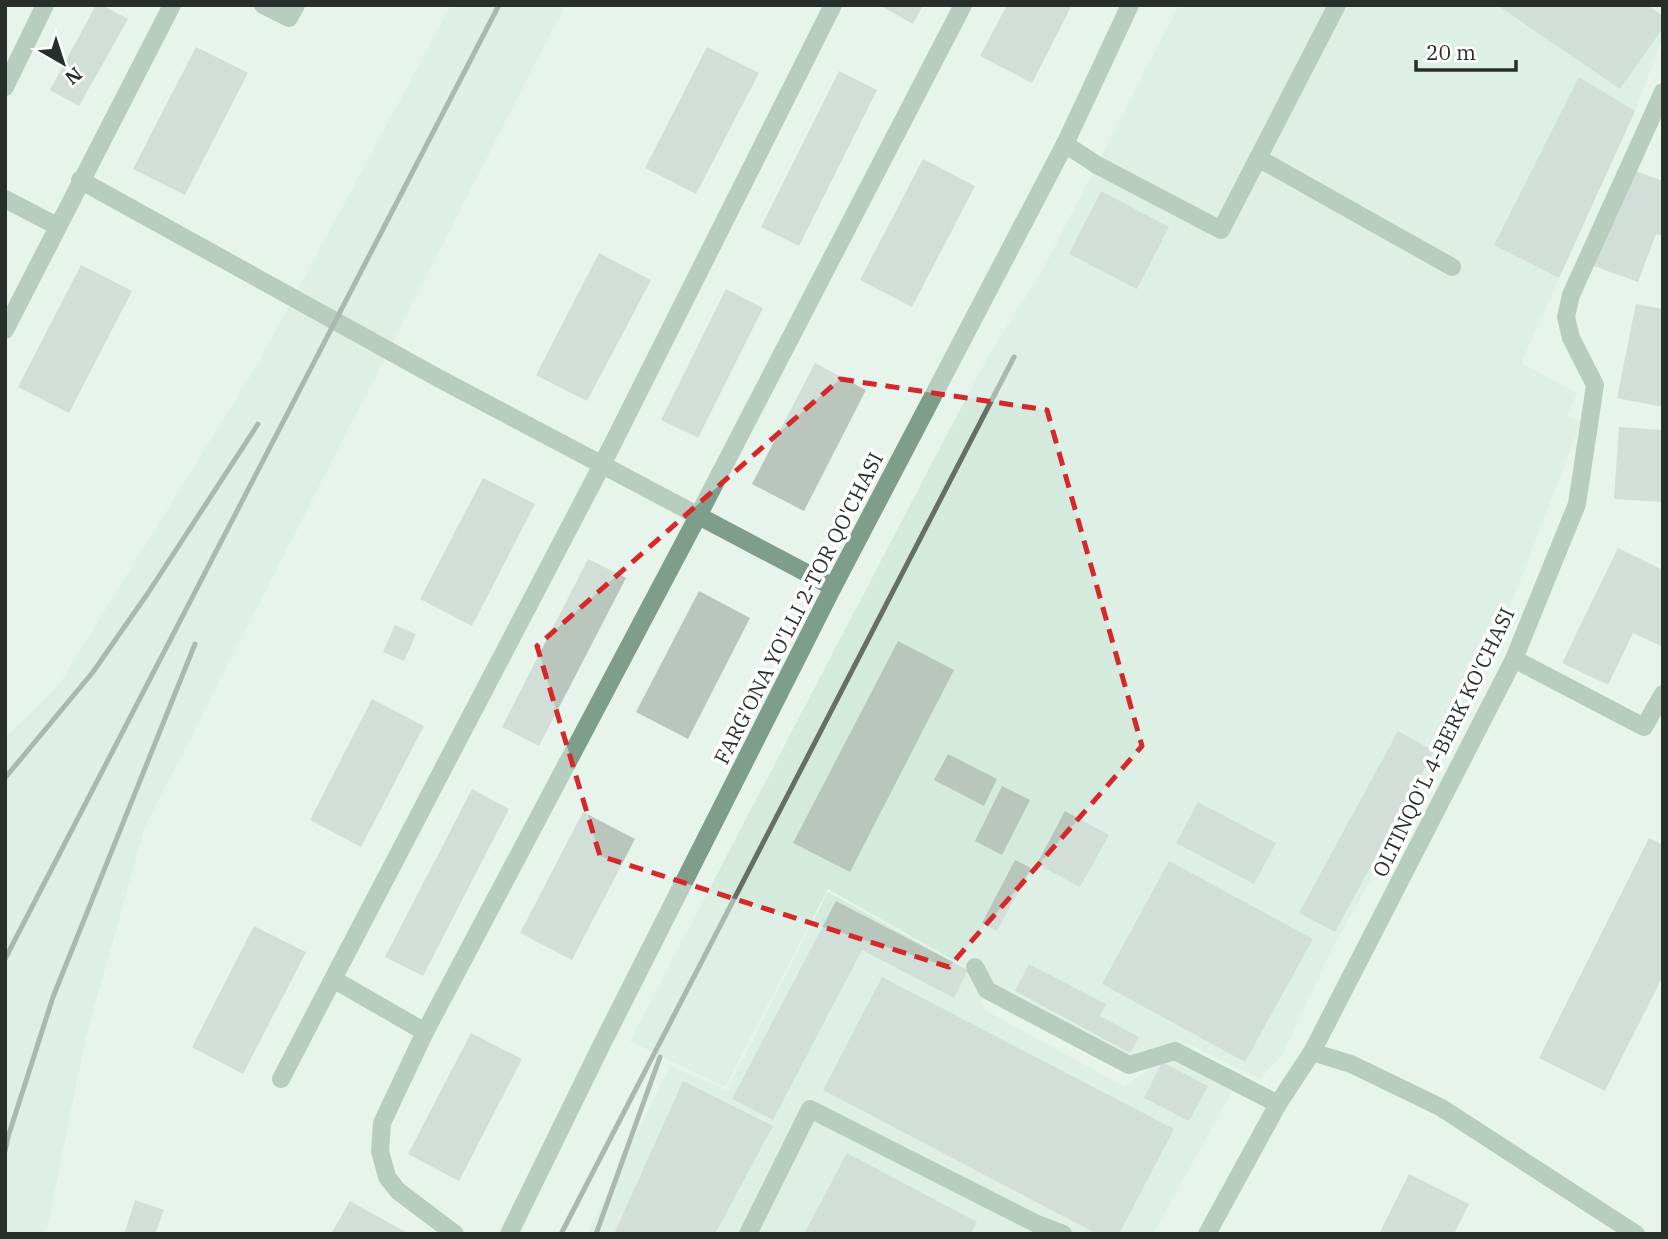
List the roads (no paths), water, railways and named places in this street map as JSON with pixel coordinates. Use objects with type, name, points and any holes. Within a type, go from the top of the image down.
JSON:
[{"type":"street","points":[[5,87],[45,5]]},
{"type":"street","points":[[5,330],[172,5]]},
{"type":"street","points":[[263,5],[289,18],[296,5]]},
{"type":"street","points":[[281,1079],[602,465],[834,5]]},
{"type":"street","points":[[455,1234],[398,1191],[387,1177],[380,1151],[382,1123],[425,1032],[698,516],[963,5]]},
{"type":"street","name":"FARG'ONA YO'LLI 2-TOR QO'CHASI","points":[[509,1234],[833,587],[1065,144],[1130,5]]},
{"type":"street","points":[[1065,144],[1097,165],[1221,230],[1337,5]]},
{"type":"street","name":"OLTINQO'L 4-BERK KO'CHASI","points":[[1207,1234],[1278,1104],[1312,1052],[1514,659],[1577,504],[1595,385],[1572,338],[1566,317],[1571,295],[1663,92]]},
{"type":"street","points":[[1258,158],[1452,267]]},
{"type":"street","points":[[80,180],[440,379],[833,587]]},
{"type":"street","points":[[5,199],[57,226]]},
{"type":"street","points":[[1514,659],[1644,727],[1663,694]]},
{"type":"street","points":[[975,967],[987,990],[1129,1065],[1175,1051],[1278,1104]]},
{"type":"street","points":[[333,979],[425,1032]]},
{"type":"street","points":[[1312,1052],[1351,1064],[1440,1107],[1625,1231]]},
{"type":"street","points":[[748,1234],[810,1109],[1035,1229],[1063,1234]]},
{"type":"railway","points":[[5,959],[499,5]]},
{"type":"railway","points":[[561,1234],[1014,357]]},
{"type":"railway","points":[[5,778],[93,672],[258,424]]},
{"type":"railway","points":[[5,1151],[53,997],[195,644]]},
{"type":"railway","points":[[596,1234],[660,1057]]}]
